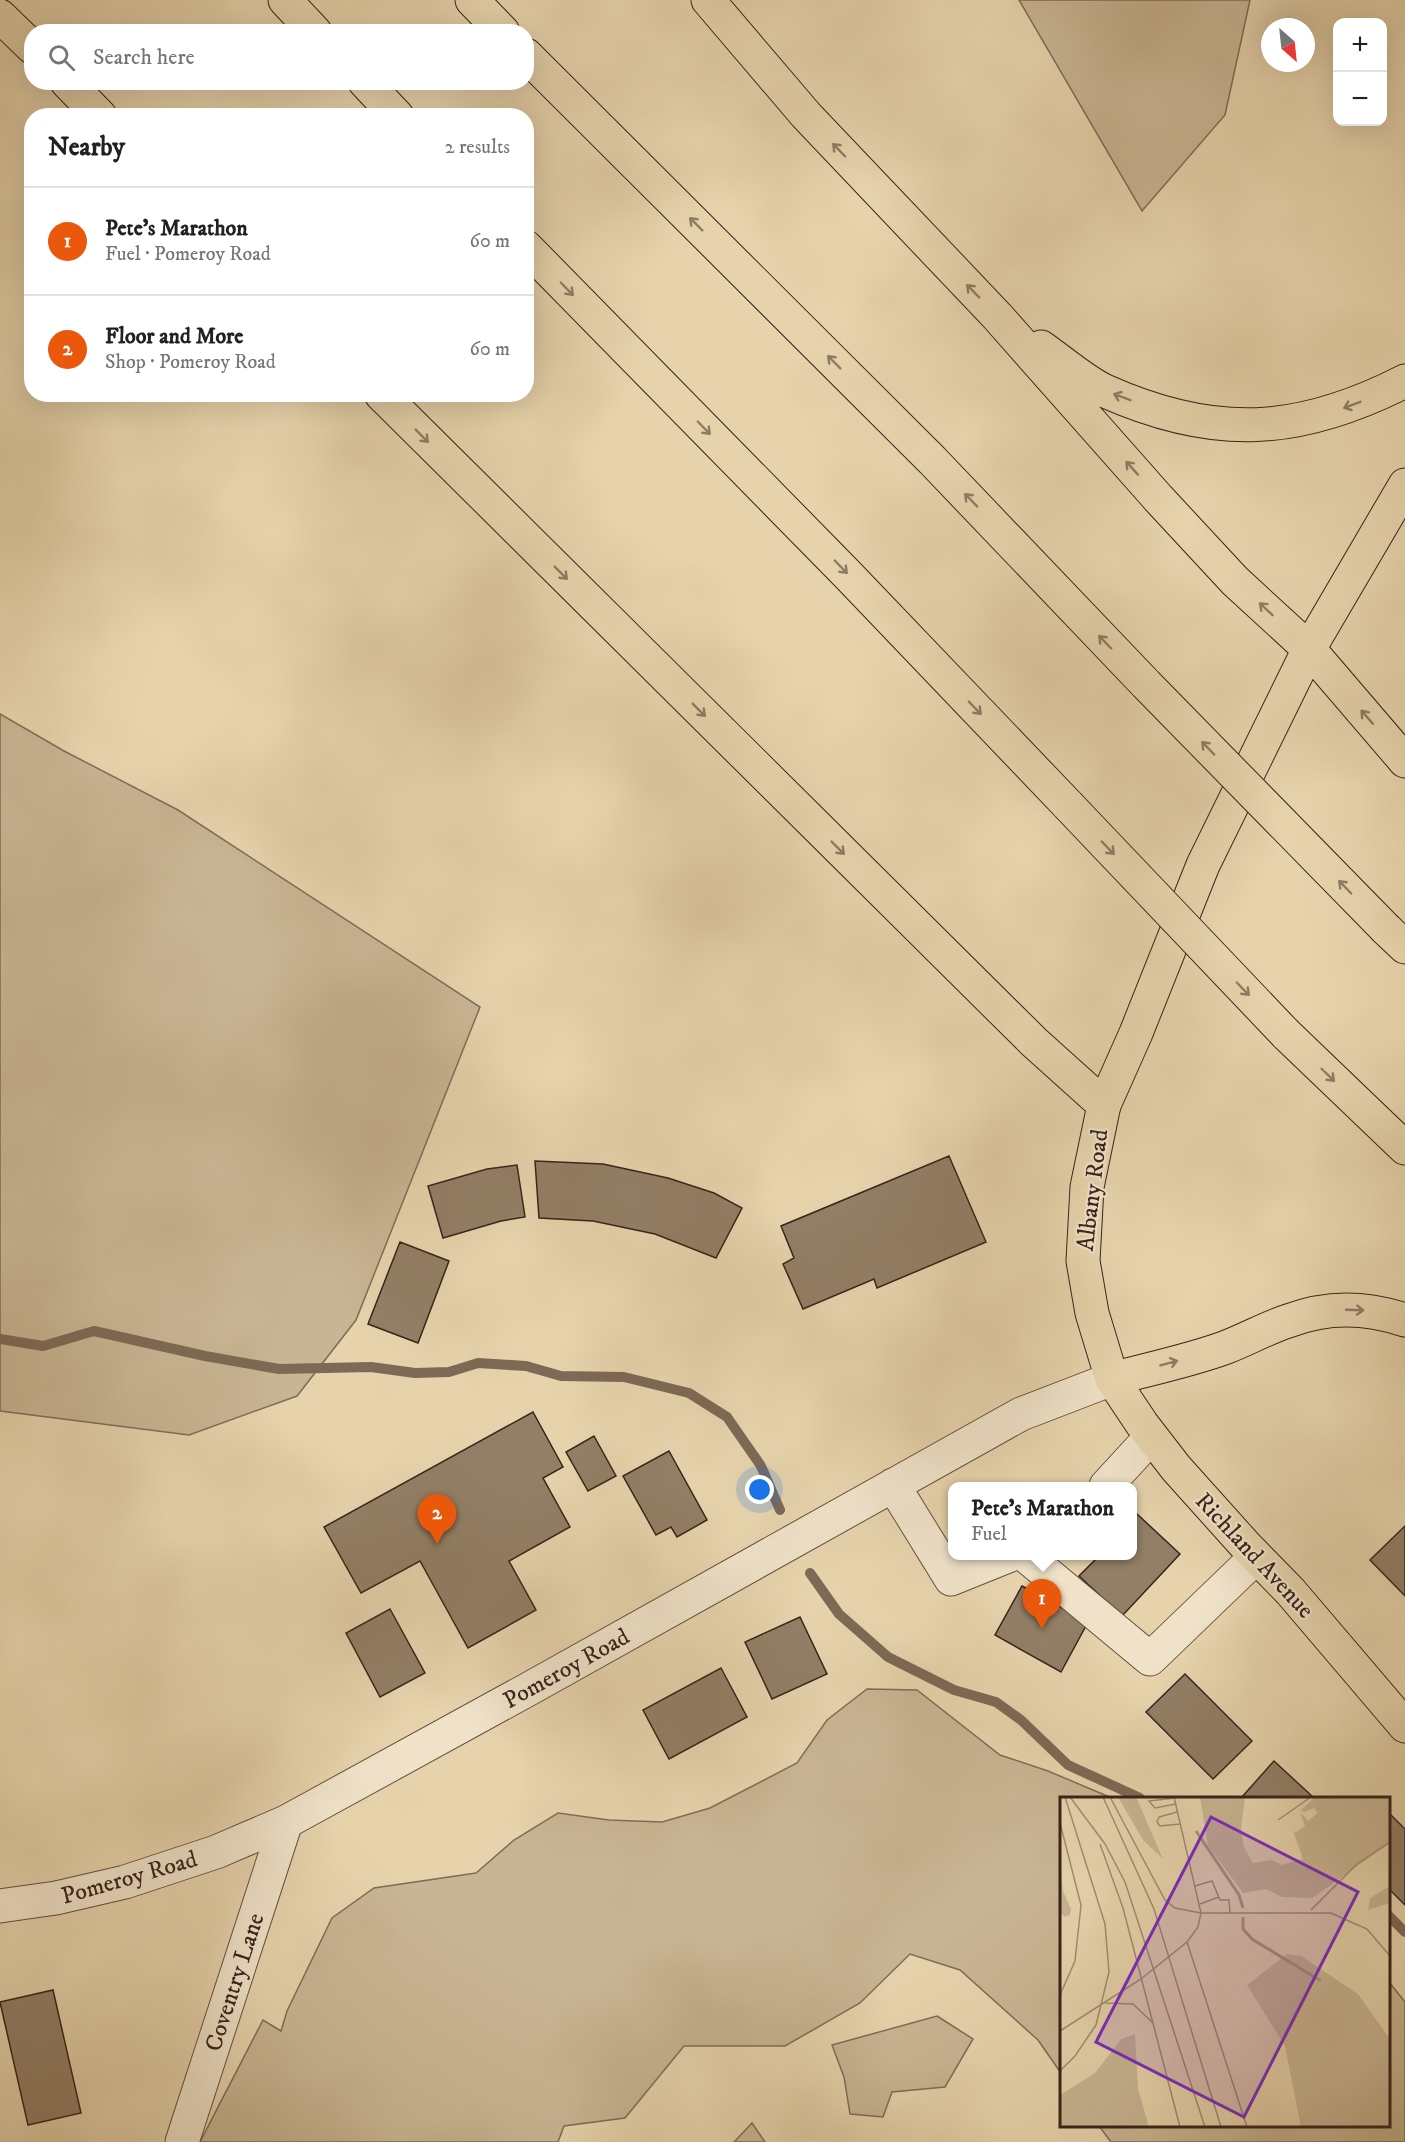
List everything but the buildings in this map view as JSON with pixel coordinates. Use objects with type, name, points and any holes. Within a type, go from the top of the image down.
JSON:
[{"type":"main road","points":[[285,0],[308,24]]},
{"type":"main road","points":[[472,0],[495,24]]},
{"type":"main road","points":[[708,0],[806,115],[997,316],[1158,498],[1235,580],[1309,649],[1405,761]]},
{"type":"main road","points":[[0,16],[24,39]]},
{"type":"main road","points":[[534,63],[932,460],[1146,684],[1396,938]]},
{"type":"main road","points":[[75,90],[92,108]]},
{"type":"main road","points":[[373,90],[389,108]]},
{"type":"main road","points":[[534,255],[848,574],[1286,1034],[1405,1148]]},
{"type":"main road","points":[[997,316],[1103,390],[1168,414],[1226,426],[1275,424],[1330,413],[1374,397],[1405,381]]},
{"type":"main road","points":[[389,402],[1026,1034],[1104,1105]]},
{"type":"main road","name":"Albany Road","points":[[1113,1379],[1092,1313],[1083,1261],[1088,1187],[1104,1105],[1136,1033],[1203,865],[1309,649],[1405,485]]},
{"type":"main road","points":[[1113,1379],[1224,1348],[1287,1321],[1327,1310],[1357,1309],[1381,1312],[1405,1320]]},
{"type":"main road","name":"Richland Avenue","points":[[1113,1379],[1151,1437],[1256,1557],[1290,1591],[1405,1726]]},
{"type":"street","name":"Pomeroy Road","points":[[0,1905],[56,1898],[125,1882],[216,1852],[286,1822],[1021,1414],[1113,1379]]},
{"type":"street","points":[[1110,1482],[1151,1437]]},
{"type":"street","points":[[893,1485],[951,1579],[1018,1560]]},
{"type":"street","points":[[1032,1560],[1150,1659],[1256,1557]]},
{"type":"street","name":"Coventry Lane","points":[[182,2142],[286,1822]]},
{"type":"shaded area","points":[[1019,0],[1250,0],[1225,115],[1142,211]]},
{"type":"shaded area","points":[[0,714],[64,751],[178,810],[480,1007],[356,1320],[297,1396],[189,1435],[0,1411]]},
{"type":"shaded area","points":[[867,1689],[917,1690],[1000,1755],[1048,1771],[1110,1797],[1060,1797],[1060,2072],[1038,2040],[960,1970],[910,1954],[860,2003],[785,2046],[684,2046],[625,2118],[564,2126],[558,2142],[200,2142],[263,2020],[281,2031],[287,2011],[332,1918],[374,1888],[476,1873],[514,1840],[558,1813],[609,1820],[662,1822],[710,1808],[797,1763],[827,1720]]},
{"type":"shaded area","points":[[1390,1983],[1405,2002],[1405,2142],[1111,2142],[1100,2127],[1390,2127]]},
{"type":"shaded area","points":[[937,2016],[973,2039],[945,2087],[892,2092],[883,2117],[850,2114],[844,2077],[832,2045]]},
{"type":"shaded area","points":[[752,2123],[765,2142],[734,2142],[736,2140]]},
{"type":"waterway","points":[[0,1339],[43,1346],[94,1331],[205,1356],[279,1369],[371,1367],[415,1373],[449,1372],[478,1363],[526,1366],[561,1376],[624,1377],[689,1393],[727,1417],[761,1466],[780,1510]]},
{"type":"waterway","points":[[810,1573],[839,1614],[888,1657],[954,1690],[996,1702],[1021,1720],[1068,1765],[1138,1797]]},
{"type":"waterway","points":[[1390,1917],[1405,1932]]},
{"type":"place","name":"Floor and More","points":[[437,1544]]},
{"type":"place","name":"Pete's Marathon","points":[[1042,1629]]}]
